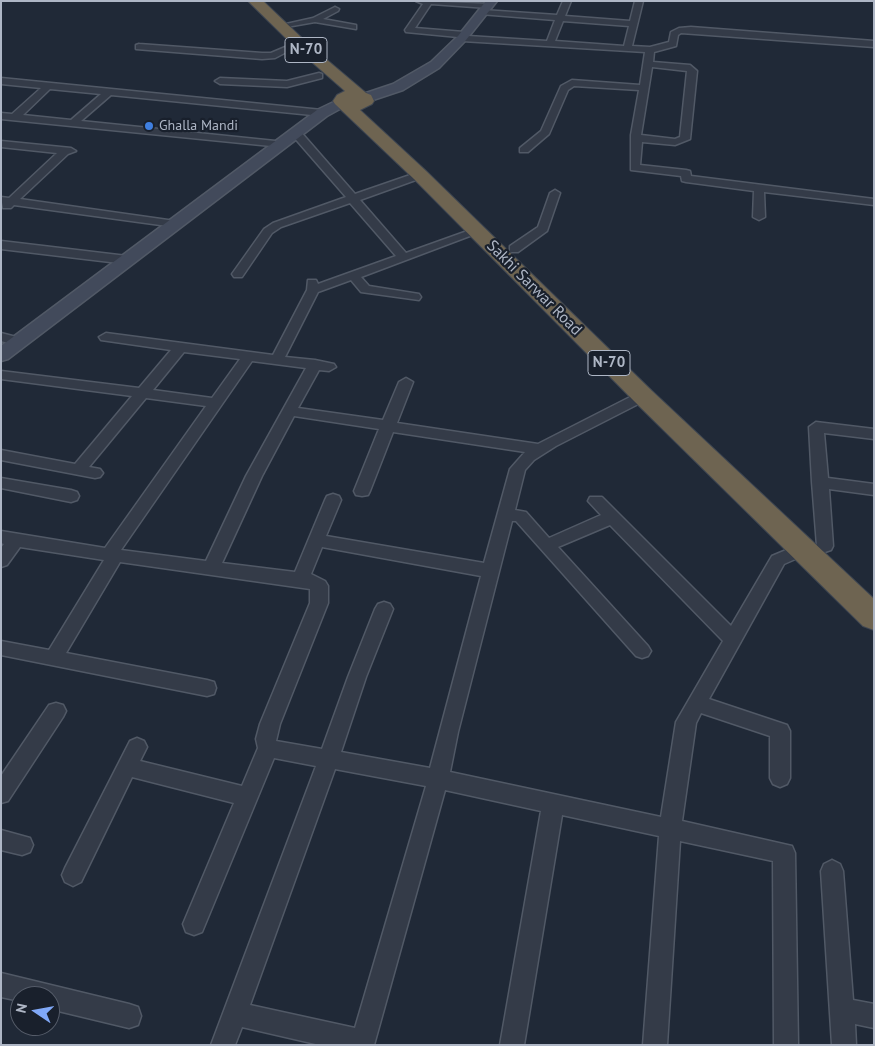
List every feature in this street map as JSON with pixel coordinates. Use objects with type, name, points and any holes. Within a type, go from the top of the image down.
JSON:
[{"type":"highway","name":"N-70","points":[[242,1],[320,76],[353,100]]},
{"type":"highway","name":"N-70","points":[[255,1],[353,100]]},
{"type":"highway","name":"Sakhi Sarwar Road","points":[[353,100],[420,175],[642,396],[814,547],[874,593]]},
{"type":"highway","name":"Sakhi Sarwar Road","points":[[353,100],[514,249],[814,547],[874,618]]},
{"type":"main road","points":[[1,355],[322,113],[353,100],[398,87],[435,65],[488,6]]},
{"type":"street","points":[[420,1],[488,6],[560,18],[633,24]]},
{"type":"street","points":[[550,44],[567,1]]},
{"type":"street","points":[[628,49],[639,1]]},
{"type":"street","points":[[429,2],[409,30],[550,44],[650,50],[673,44],[674,34],[678,31],[691,30],[874,44]]},
{"type":"street","points":[[281,26],[315,20],[335,9]]},
{"type":"street","points":[[315,20],[353,27]]},
{"type":"street","points":[[139,47],[262,56],[272,56],[290,48]]},
{"type":"street","points":[[650,50],[636,135],[635,168],[686,174],[686,179],[874,202]]},
{"type":"street","points":[[637,138],[676,142],[685,139],[692,71],[690,68],[648,64]]},
{"type":"street","points":[[220,81],[287,84],[320,76]]},
{"type":"street","points":[[1,81],[322,113]]},
{"type":"street","points":[[524,150],[545,132],[564,88],[572,83],[644,88]]},
{"type":"street","points":[[15,117],[49,85]]},
{"type":"street","points":[[72,123],[110,91]]},
{"type":"street","points":[[1,116],[282,144]]},
{"type":"street","points":[[296,133],[403,257]]},
{"type":"street","points":[[1,144],[71,151],[7,201],[1,211]]},
{"type":"street","points":[[238,274],[268,231],[277,225],[420,175]]},
{"type":"street","points":[[758,187],[759,218]]},
{"type":"street","points":[[514,249],[543,229],[555,193]]},
{"type":"street","points":[[7,201],[175,224]]},
{"type":"street","points":[[277,360],[312,286],[353,275],[476,231]]},
{"type":"street","points":[[1,245],[126,260]]},
{"type":"street","points":[[353,275],[365,290],[415,297]]},
{"type":"street","points":[[1,337],[19,342]]},
{"type":"street","points":[[106,337],[322,365],[289,411],[254,476],[211,568]]},
{"type":"street","points":[[78,470],[140,393],[181,347]]},
{"type":"street","points":[[54,658],[112,555],[151,493],[218,403],[249,356]]},
{"type":"street","points":[[1,375],[218,403]]},
{"type":"street","points":[[362,491],[406,382]]},
{"type":"street","points":[[234,1013],[362,1044],[438,779],[448,732],[518,468],[529,456],[540,449],[642,396]]},
{"type":"street","points":[[289,411],[540,449]]},
{"type":"street","points":[[655,1045],[670,830],[686,722],[778,560],[814,547],[820,482],[816,427],[874,434]]},
{"type":"street","points":[[1,455],[95,473]]},
{"type":"street","points":[[1,482],[72,496]]},
{"type":"street","points":[[820,482],[874,490]]},
{"type":"street","points":[[300,580],[333,500]]},
{"type":"street","points":[[596,501],[732,639]]},
{"type":"street","points":[[506,515],[520,516],[642,652]]},
{"type":"street","points":[[546,546],[612,517]]},
{"type":"street","points":[[1,561],[9,538],[112,555],[313,581],[319,586],[319,603],[270,724],[266,739],[268,748],[194,924]]},
{"type":"street","points":[[316,540],[491,571]]},
{"type":"street","points":[[223,1045],[329,759],[357,677],[384,610]]},
{"type":"street","points":[[1,648],[207,688]]},
{"type":"street","points":[[697,703],[780,732],[780,778]]},
{"type":"street","points":[[1,794],[56,711]]},
{"type":"street","points":[[73,875],[137,747]]},
{"type":"street","points":[[268,748],[438,779],[784,853],[786,1045]]},
{"type":"street","points":[[127,767],[248,797]]},
{"type":"street","points":[[512,1045],[553,804]]},
{"type":"street","points":[[1,840],[22,845]]},
{"type":"street","points":[[832,871],[844,1045]]},
{"type":"street","points":[[60,999],[129,1016]]},
{"type":"street","points":[[842,1010],[874,1016]]},
{"type":"place","name":"Ghalla Mandi","points":[[149,126]]}]
